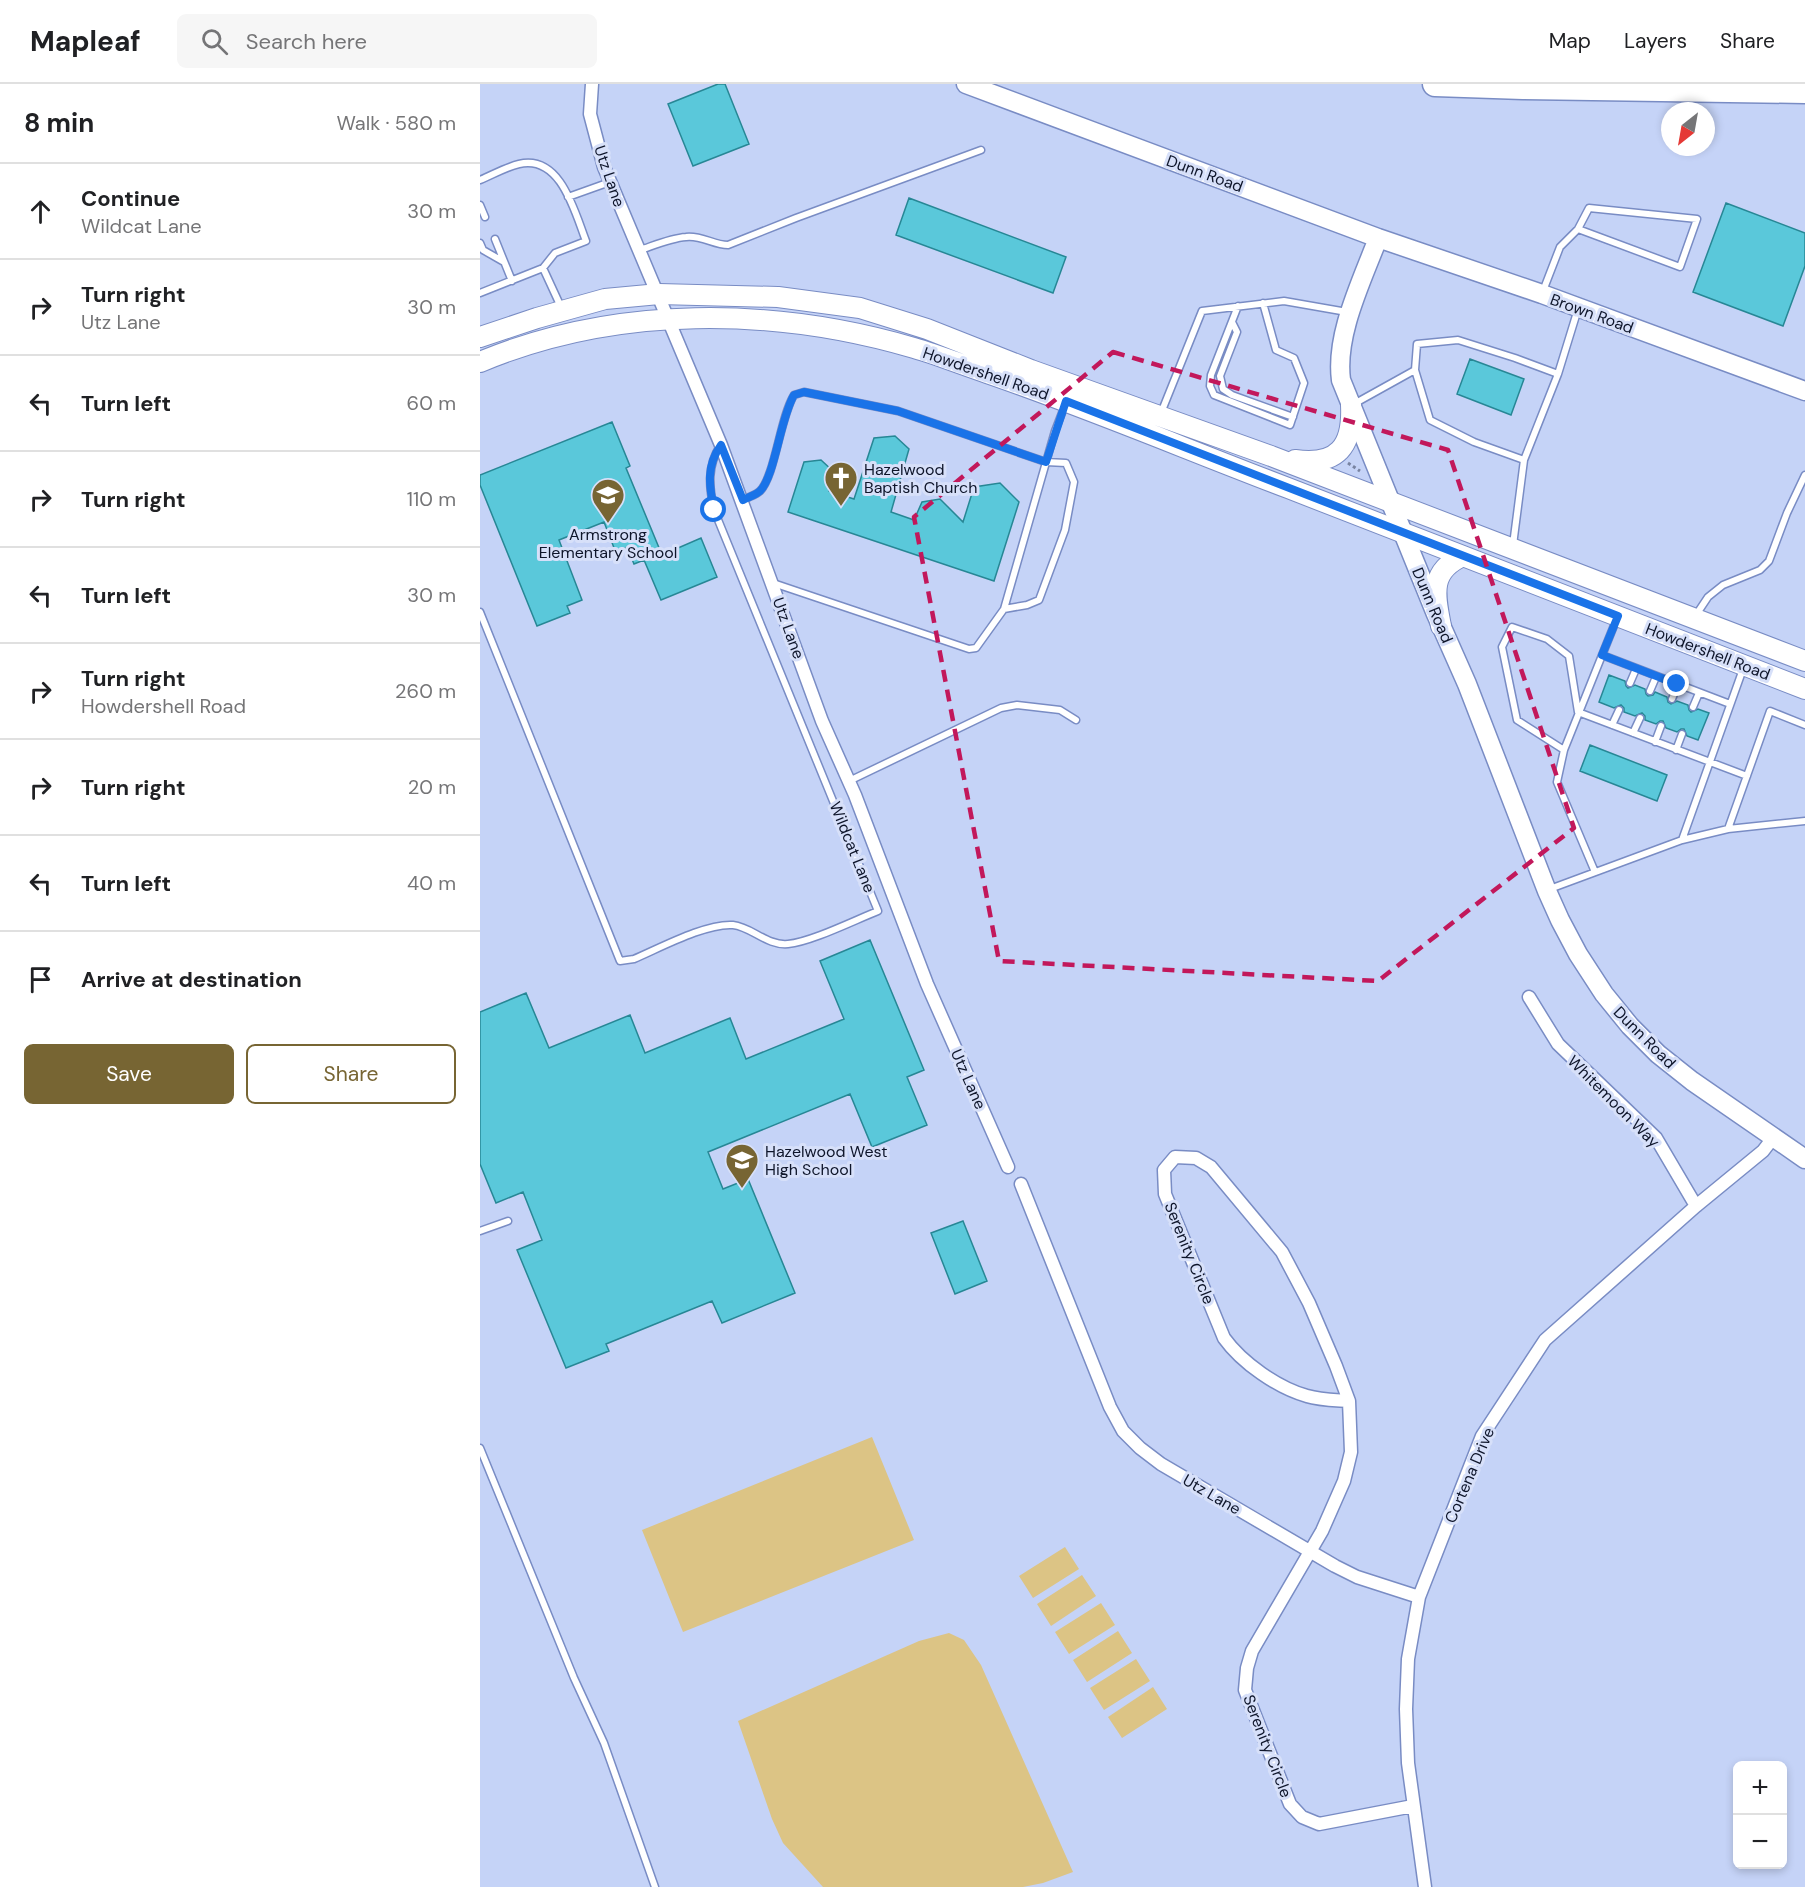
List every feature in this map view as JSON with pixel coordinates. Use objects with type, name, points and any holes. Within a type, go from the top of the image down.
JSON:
[{"type":"highway","points":[[1435,84],[1805,92]]},
{"type":"main road","name":"Howdershell Road","points":[[480,337],[605,299],[660,294],[778,297],[860,308],[927,329],[1031,370],[1270,456],[1805,661]]},
{"type":"main road","name":"Howdershell Road","points":[[480,362],[539,342],[599,327],[669,319],[727,319],[785,323],[842,332],[913,348],[1066,401],[1805,688]]},
{"type":"main road","points":[[1270,456],[1318,461],[1333,455],[1341,450],[1352,426],[1352,405]]},
{"type":"main road","points":[[1441,626],[1436,587],[1443,570],[1454,560],[1463,556]]},
{"type":"street","name":"Utz Lane","points":[[592,84],[590,114],[610,182],[660,294],[743,500],[822,721],[849,781],[927,984],[1008,1167]]},
{"type":"street","name":"Dunn Road","points":[[966,84],[1378,238],[1342,342],[1339,363],[1341,380],[1441,626],[1467,684],[1560,920],[1578,954],[1604,994],[1630,1026],[1658,1054],[1692,1081],[1805,1158]]},
{"type":"street","name":"Brown Road","points":[[1378,238],[1542,294],[1805,391]]},
{"type":"street","name":"Whitemoon Way","points":[[1529,997],[1558,1044],[1656,1138],[1696,1206]]},
{"type":"street","name":"Cortena Drive","points":[[1425,1887],[1408,1763],[1406,1709],[1408,1659],[1419,1597],[1482,1436],[1545,1340],[1696,1206],[1763,1151],[1773,1138]]},
{"type":"street","name":"Serenity Circle","points":[[1349,1401],[1309,1397],[1288,1389],[1249,1365],[1237,1355],[1224,1338],[1165,1194],[1164,1170],[1175,1157],[1196,1158],[1211,1167],[1282,1252],[1309,1303],[1349,1401],[1350,1452],[1344,1481],[1322,1531],[1252,1651],[1247,1668],[1245,1690],[1290,1804],[1302,1817],[1319,1824],[1413,1806]]},
{"type":"street","name":"Utz Lane","points":[[1021,1184],[1110,1407],[1123,1431],[1161,1464],[1310,1552],[1357,1577],[1419,1597]]},
{"type":"lane","points":[[640,250],[686,237],[729,245],[981,150]]},
{"type":"lane","points":[[480,180],[519,164],[529,163],[555,174],[563,183],[586,241],[555,253],[543,268],[480,293]]},
{"type":"lane","points":[[568,197],[610,182]]},
{"type":"lane","points":[[480,205],[485,217]]},
{"type":"lane","points":[[1542,294],[1560,247],[1578,229],[1589,208],[1697,219],[1680,267],[1578,229]]},
{"type":"lane","points":[[495,239],[512,281]]},
{"type":"lane","points":[[480,243],[483,250],[505,263]]},
{"type":"lane","points":[[543,268],[562,311]]},
{"type":"lane","points":[[1160,416],[1202,311],[1284,301],[1351,313]]},
{"type":"lane","points":[[1238,306],[1211,375],[1210,386],[1214,395],[1290,424],[1304,383],[1294,358],[1276,350],[1263,303]]},
{"type":"lane","points":[[1512,548],[1524,460],[1558,375],[1579,308]]},
{"type":"lane","points":[[1232,322],[1237,332],[1220,376],[1223,389],[1232,395],[1293,417]]},
{"type":"lane","points":[[1524,460],[1474,442],[1430,420],[1415,370],[1417,344],[1458,340],[1515,358],[1558,375]]},
{"type":"lane","points":[[1352,405],[1415,370]]},
{"type":"lane","points":[[743,500],[760,491],[767,479],[787,406],[794,395],[804,392],[898,411],[1046,462],[1066,463],[1074,482],[1065,530],[1039,600],[1027,605],[1004,609]]},
{"type":"lane","points":[[773,583],[969,649],[976,648],[1004,609],[1066,401]]},
{"type":"lane","name":"Wildcat Lane","points":[[480,612],[620,962],[634,959],[712,926],[734,925],[771,942],[787,945],[878,910],[714,510],[710,493],[710,473],[713,456],[721,445]]},
{"type":"lane","points":[[1694,618],[1708,597],[1724,585],[1760,570],[1769,561],[1787,513],[1805,475]]},
{"type":"lane","points":[[1595,872],[1557,782],[1563,750],[1618,616]]},
{"type":"lane","points":[[1563,750],[1517,720],[1502,647],[1512,627],[1547,639],[1569,656],[1578,712]]},
{"type":"lane","points":[[1602,655],[1730,704]]},
{"type":"lane","points":[[1682,840],[1744,665]]},
{"type":"lane","points":[[1630,683],[1636,669]]},
{"type":"lane","points":[[1650,691],[1656,677]]},
{"type":"lane","points":[[1672,699],[1677,684]]},
{"type":"lane","points":[[1693,707],[1699,693]]},
{"type":"lane","points":[[849,781],[1001,708],[1017,705],[1060,710],[1076,720]]},
{"type":"lane","points":[[1612,725],[1619,710]]},
{"type":"lane","points":[[1728,829],[1770,711],[1805,725]]},
{"type":"lane","points":[[1578,712],[1747,776]]},
{"type":"lane","points":[[1633,734],[1640,718]]},
{"type":"lane","points":[[1655,742],[1661,726]]},
{"type":"lane","points":[[1676,750],[1682,734]]},
{"type":"lane","points":[[1547,891],[1682,840],[1728,829],[1805,821]]},
{"type":"lane","points":[[480,1231],[508,1221]]},
{"type":"lane","points":[[480,1448],[574,1678],[604,1743],[655,1887]]},
{"type":"path","points":[[1347,462],[1364,473]]},
{"type":"highlighted area","points":[[1113,352],[1448,450],[1574,828],[1378,981],[999,961],[914,517]]},
{"type":"shaded area","points":[[872,1437],[914,1540],[683,1632],[642,1530]]},
{"type":"shaded area","points":[[1065,1547],[1079,1569],[1033,1598],[1019,1576]]},
{"type":"shaded area","points":[[1082,1575],[1096,1596],[1051,1626],[1037,1604]]},
{"type":"shaded area","points":[[1101,1603],[1115,1625],[1069,1654],[1055,1632]]},
{"type":"shaded area","points":[[1118,1631],[1132,1653],[1087,1682],[1073,1660]]},
{"type":"shaded area","points":[[949,1633],[964,1640],[981,1665],[1073,1872],[1043,1883],[1023,1887],[823,1887],[783,1843],[772,1819],[738,1721],[919,1641]]},
{"type":"shaded area","points":[[1136,1659],[1150,1681],[1104,1710],[1090,1688]]},
{"type":"shaded area","points":[[1153,1687],[1167,1709],[1122,1738],[1108,1717]]},
{"type":"building","points":[[718,84],[725,84],[749,144],[693,166],[668,104]]},
{"type":"building","points":[[909,198],[1066,257],[1053,293],[896,235]]},
{"type":"building","points":[[1726,203],[1805,233],[1805,266],[1783,326],[1693,292]]},
{"type":"building","points":[[1470,359],[1524,379],[1511,415],[1457,394]]},
{"type":"building","points":[[612,422],[630,466],[626,468],[662,555],[701,538],[717,577],[661,600],[644,560],[634,564],[627,547],[616,553],[604,522],[559,540],[582,600],[567,606],[570,613],[537,626],[480,485],[480,475]]},
{"type":"building","name":"Hazelwood Baptish Church","points":[[895,436],[909,449],[891,512],[914,520],[922,502],[940,499],[963,522],[974,487],[1000,483],[1019,502],[994,581],[788,512],[804,462],[821,460],[835,473],[829,491],[854,499],[874,438]]},
{"type":"building","points":[[1609,675],[1625,681],[1628,688],[1635,685],[1645,689],[1648,696],[1655,692],[1667,697],[1671,704],[1677,701],[1688,705],[1691,712],[1698,709],[1709,713],[1698,740],[1687,736],[1684,729],[1677,732],[1666,728],[1663,721],[1656,724],[1645,720],[1642,713],[1635,716],[1624,712],[1621,705],[1614,708],[1599,702]]},
{"type":"building","points":[[1590,745],[1667,775],[1657,801],[1580,771]]},
{"type":"building","points":[[870,940],[924,1070],[907,1077],[927,1125],[872,1147],[850,1094],[708,1152],[723,1189],[748,1179],[795,1293],[722,1323],[712,1301],[606,1344],[609,1351],[566,1368],[517,1250],[542,1240],[523,1192],[496,1203],[480,1164],[480,1012],[526,993],[549,1048],[630,1015],[645,1053],[730,1018],[746,1059],[844,1019],[820,961]]},
{"type":"building","points":[[963,1221],[987,1281],[955,1294],[931,1233]]},
{"type":"place","name":"Hazelwood Baptish Church","points":[[841,507]]},
{"type":"place","name":"Armstrong Elementary School","points":[[608,524]]},
{"type":"place","name":"Hazelwood West High School","points":[[742,1189]]},
{"type":"route","points":[[714,510],[710,493],[713,456],[721,445],[743,500],[760,491],[767,479],[787,406],[794,395],[804,392],[898,411],[1046,462],[1066,401],[1618,616],[1602,655],[1677,684]]}]
